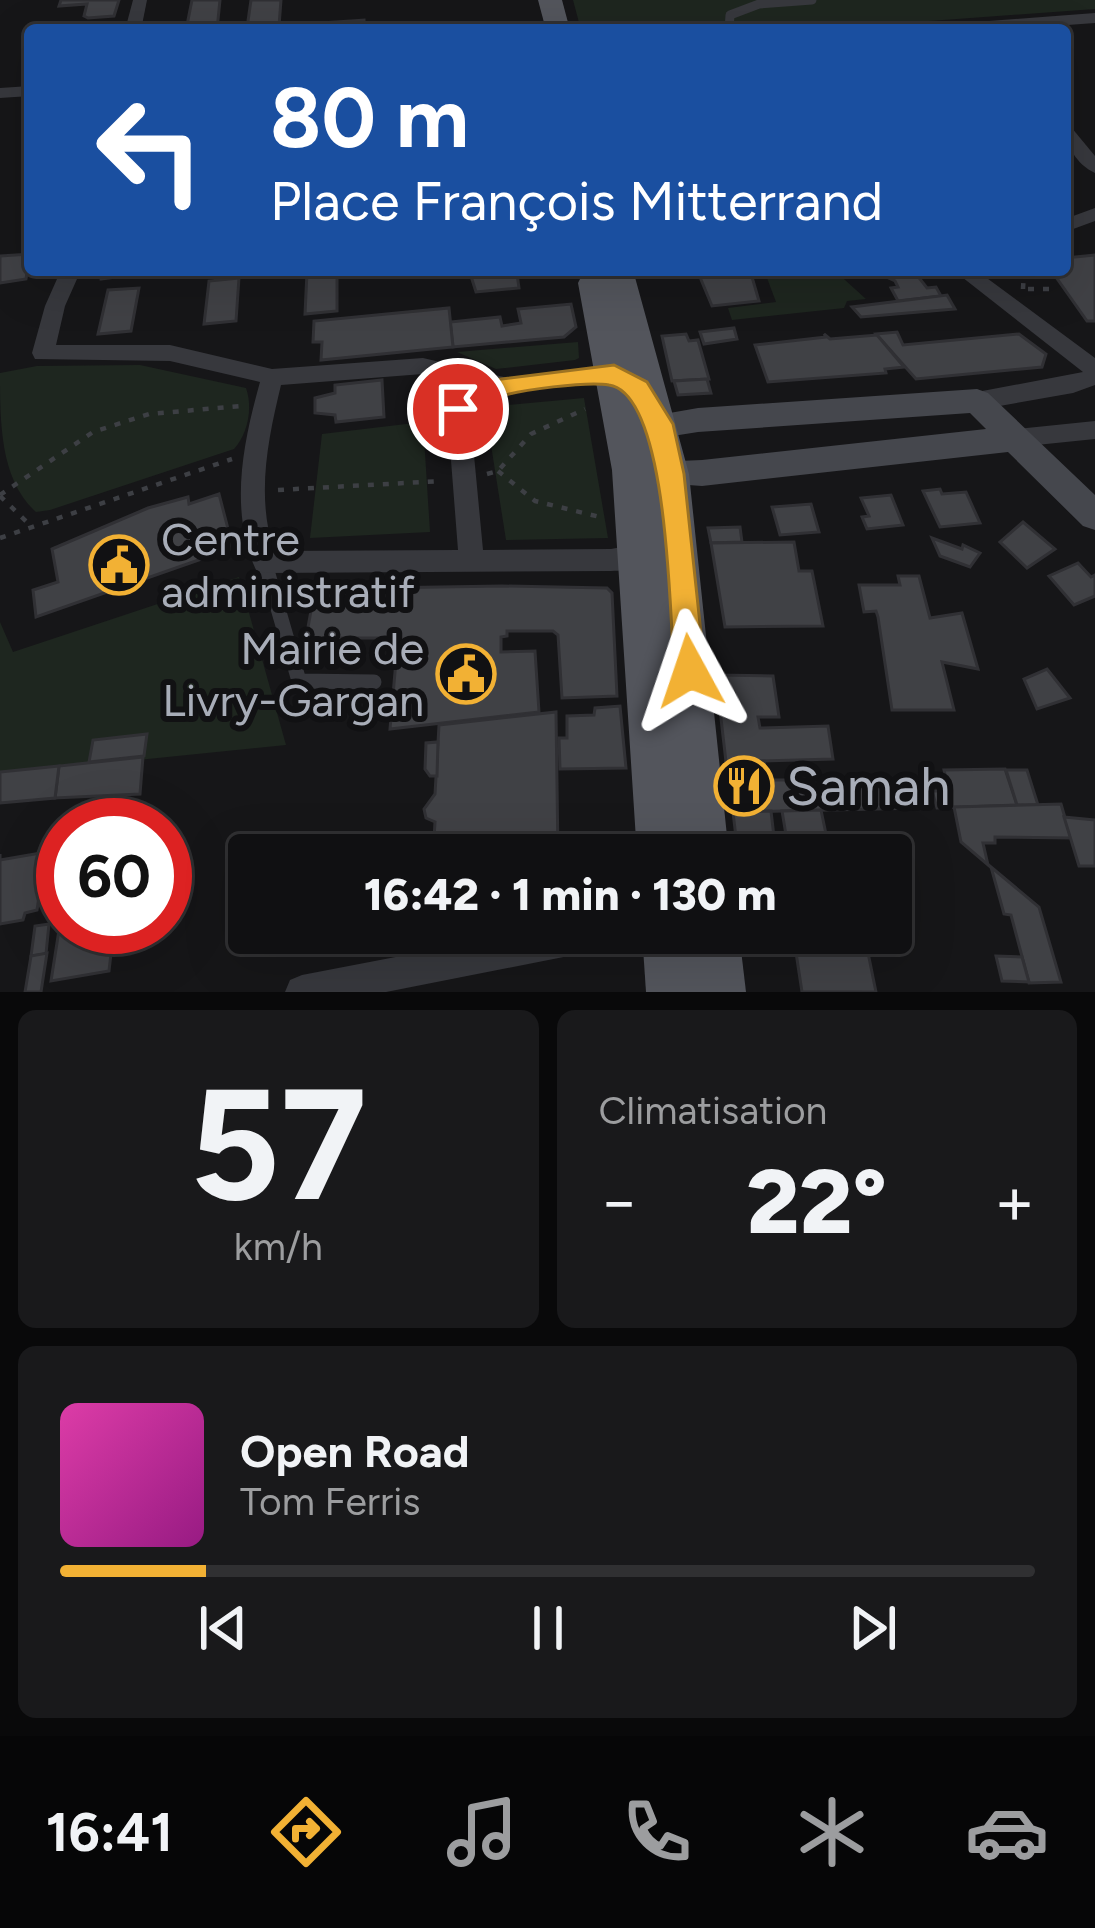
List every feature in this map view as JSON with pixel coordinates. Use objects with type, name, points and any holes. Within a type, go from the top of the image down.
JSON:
[{"type":"main road","points":[[592,276],[615,383],[646,450]]},
{"type":"main road","points":[[617,276],[646,450],[661,834]]},
{"type":"main road","points":[[646,450],[977,401],[1095,516]]},
{"type":"main road","points":[[646,450],[1017,438]]},
{"type":"main road","points":[[652,539],[701,834]]},
{"type":"main road","points":[[670,954],[673,992]]},
{"type":"main road","points":[[715,954],[719,992]]},
{"type":"street","points":[[1016,24],[1095,18]]},
{"type":"street","points":[[1071,138],[1095,166]]},
{"type":"street","points":[[68,276],[43,353],[170,353],[272,377],[423,366],[504,386]]},
{"type":"street","points":[[972,276],[1095,374],[1072,385],[977,401]]},
{"type":"street","points":[[441,371],[458,409],[471,560]]},
{"type":"street","points":[[272,377],[254,451],[254,491],[265,562],[471,560],[652,539]]},
{"type":"street","points":[[458,409],[485,390],[504,386],[615,383]]},
{"type":"street","points":[[1017,438],[1095,430]]},
{"type":"street","points":[[302,992],[497,954]]},
{"type":"lane","points":[[729,24],[730,15],[740,8],[812,0]]},
{"type":"lane","points":[[265,562],[299,681],[374,682]]},
{"type":"path","points":[[1023,289],[1054,289]]},
{"type":"path","points":[[254,491],[466,479],[498,471],[532,434],[568,420],[615,383]]},
{"type":"path","points":[[32,527],[0,495],[93,432],[148,414],[265,404]]},
{"type":"path","points":[[0,538],[254,451]]},
{"type":"path","points":[[498,471],[535,501],[652,539]]},
{"type":"shaded area","points":[[573,0],[1095,0],[1095,9],[889,24],[579,24]]},
{"type":"shaded area","points":[[766,276],[841,276],[866,299],[847,301],[844,308],[732,320],[728,308],[776,302]]},
{"type":"shaded area","points":[[578,342],[579,358],[575,360],[496,369],[457,352]]},
{"type":"shaded area","points":[[140,365],[246,388],[249,412],[239,443],[234,449],[36,512],[15,484],[4,449],[0,373],[37,366]]},
{"type":"shaded area","points":[[584,398],[608,538],[506,540],[485,407]]},
{"type":"shaded area","points":[[423,422],[430,532],[310,538],[322,434]]},
{"type":"shaded area","points":[[239,577],[286,745],[0,774],[0,622],[13,652]]},
{"type":"building","points":[[61,0],[119,0],[114,16],[88,18],[84,16],[87,4],[59,6]]},
{"type":"building","points":[[192,0],[220,0],[218,24],[187,24]]},
{"type":"building","points":[[251,0],[281,0],[279,24],[248,24]]},
{"type":"building","points":[[364,20],[364,24],[306,24]]},
{"type":"building","points":[[24,254],[26,279],[0,283],[0,256]]},
{"type":"building","points":[[1095,255],[1095,321],[1087,321],[1055,276],[1071,276],[1071,257]]},
{"type":"building","points":[[307,276],[337,276],[337,311],[305,314]]},
{"type":"building","points":[[471,276],[517,276],[519,288],[476,292]]},
{"type":"building","points":[[700,276],[752,276],[759,301],[712,306]]},
{"type":"building","points":[[884,276],[918,276],[941,296],[898,301],[891,288],[898,287]]},
{"type":"building","points":[[239,278],[236,321],[204,324],[209,281]]},
{"type":"building","points":[[139,288],[131,331],[98,334],[108,290]]},
{"type":"building","points":[[947,295],[955,309],[861,317],[852,307]]},
{"type":"building","points":[[571,304],[576,327],[564,337],[453,347],[450,322],[500,317],[502,326],[521,323],[518,309]]},
{"type":"building","points":[[449,308],[453,347],[321,360],[322,342],[313,342],[314,321]]},
{"type":"building","points":[[734,328],[737,339],[704,344],[700,332]]},
{"type":"building","points":[[897,332],[903,345],[1019,334],[1046,354],[1042,367],[916,379],[876,334]]},
{"type":"building","points":[[686,334],[689,341],[698,340],[709,379],[672,381],[662,336]]},
{"type":"building","points":[[824,334],[830,339],[877,335],[904,367],[885,369],[886,373],[768,382],[755,345],[826,337]]},
{"type":"building","points":[[707,379],[711,393],[678,395],[674,381]]},
{"type":"building","points":[[382,380],[384,417],[336,422],[335,415],[315,413],[315,398],[335,393],[335,385]]},
{"type":"building","points":[[940,489],[942,494],[966,492],[980,523],[940,527],[923,491]]},
{"type":"building","name":"Centre administratif","points":[[219,494],[233,548],[36,617],[33,590],[58,582],[52,549],[148,508],[188,497],[189,504]]},
{"type":"building","points":[[891,495],[903,525],[867,529],[862,517],[869,516],[861,498]]},
{"type":"building","points":[[811,504],[819,532],[780,535],[772,507]]},
{"type":"building","points":[[1023,522],[1055,549],[1027,568],[1000,542]]},
{"type":"building","points":[[740,527],[742,542],[711,543],[708,528]]},
{"type":"building","points":[[932,538],[980,553],[970,567],[940,556]]},
{"type":"building","points":[[794,542],[799,571],[812,571],[823,626],[725,627],[711,543]]},
{"type":"building","points":[[1078,563],[1091,577],[1095,575],[1095,596],[1074,605],[1049,576]]},
{"type":"building","points":[[898,576],[919,576],[930,618],[962,613],[978,669],[942,662],[954,710],[892,710],[878,617],[876,611],[864,612],[859,585],[900,585]]},
{"type":"building","name":"Mairie de Livry-Gargan","points":[[607,588],[612,593],[617,696],[562,698],[558,635],[507,631],[501,637],[501,652],[535,651],[539,712],[390,729],[398,638],[306,638],[315,589]]},
{"type":"building","points":[[1047,669],[1070,698],[1037,709],[1024,679]]},
{"type":"building","points":[[716,675],[773,676],[779,717],[758,717],[760,728],[828,726],[833,759],[726,762]]},
{"type":"building","points":[[620,706],[626,768],[560,769],[559,738],[567,738],[567,716],[594,715],[595,708]]},
{"type":"building","points":[[556,712],[558,834],[434,834],[435,822],[426,818],[424,809],[435,794],[439,725]]},
{"type":"building","points":[[147,734],[144,756],[89,762],[93,740]]},
{"type":"building","points":[[438,742],[437,776],[430,776],[425,769],[426,743]]},
{"type":"building","points":[[143,757],[140,794],[55,798],[59,766]]},
{"type":"building","points":[[764,761],[767,780],[803,780],[803,786],[896,786],[898,791],[917,790],[920,808],[733,812],[726,762]]},
{"type":"building","points":[[59,766],[55,798],[0,803],[0,772]]},
{"type":"building","points":[[1005,769],[1017,805],[937,808],[932,791],[949,791],[944,770]]},
{"type":"building","points":[[1006,770],[1027,770],[1038,805],[1017,805]]},
{"type":"building","points":[[1061,804],[1071,838],[995,837],[995,843],[983,843],[988,865],[961,842],[954,807]]},
{"type":"building","points":[[821,810],[826,834],[786,834],[782,811]]},
{"type":"building","points":[[771,811],[774,834],[736,834],[733,812]]},
{"type":"building","points":[[1064,817],[1095,820],[1095,866],[1079,866]]},
{"type":"building","points":[[36,854],[36,910],[25,913],[23,920],[0,924],[0,860]]},
{"type":"building","points":[[991,867],[1039,907],[1061,982],[1029,983],[1011,915],[1004,914]]},
{"type":"building","points":[[35,926],[36,954],[46,954],[31,956]]},
{"type":"building","points":[[47,954],[41,992],[25,992],[31,956]]},
{"type":"building","points":[[55,954],[111,954],[109,971],[51,981]]},
{"type":"building","points":[[796,954],[868,954],[876,992],[802,992]]},
{"type":"building","points":[[996,956],[1022,957],[1029,982],[1002,981]]},
{"type":"place","name":"Centre administratif","points":[[119,565]]},
{"type":"place","name":"Mairie de Livry-Gargan","points":[[466,674]]},
{"type":"place","name":"Samah","points":[[744,786]]},
{"type":"route","points":[[458,409],[485,390],[504,386],[614,375],[638,389],[661,424],[690,671]]}]
